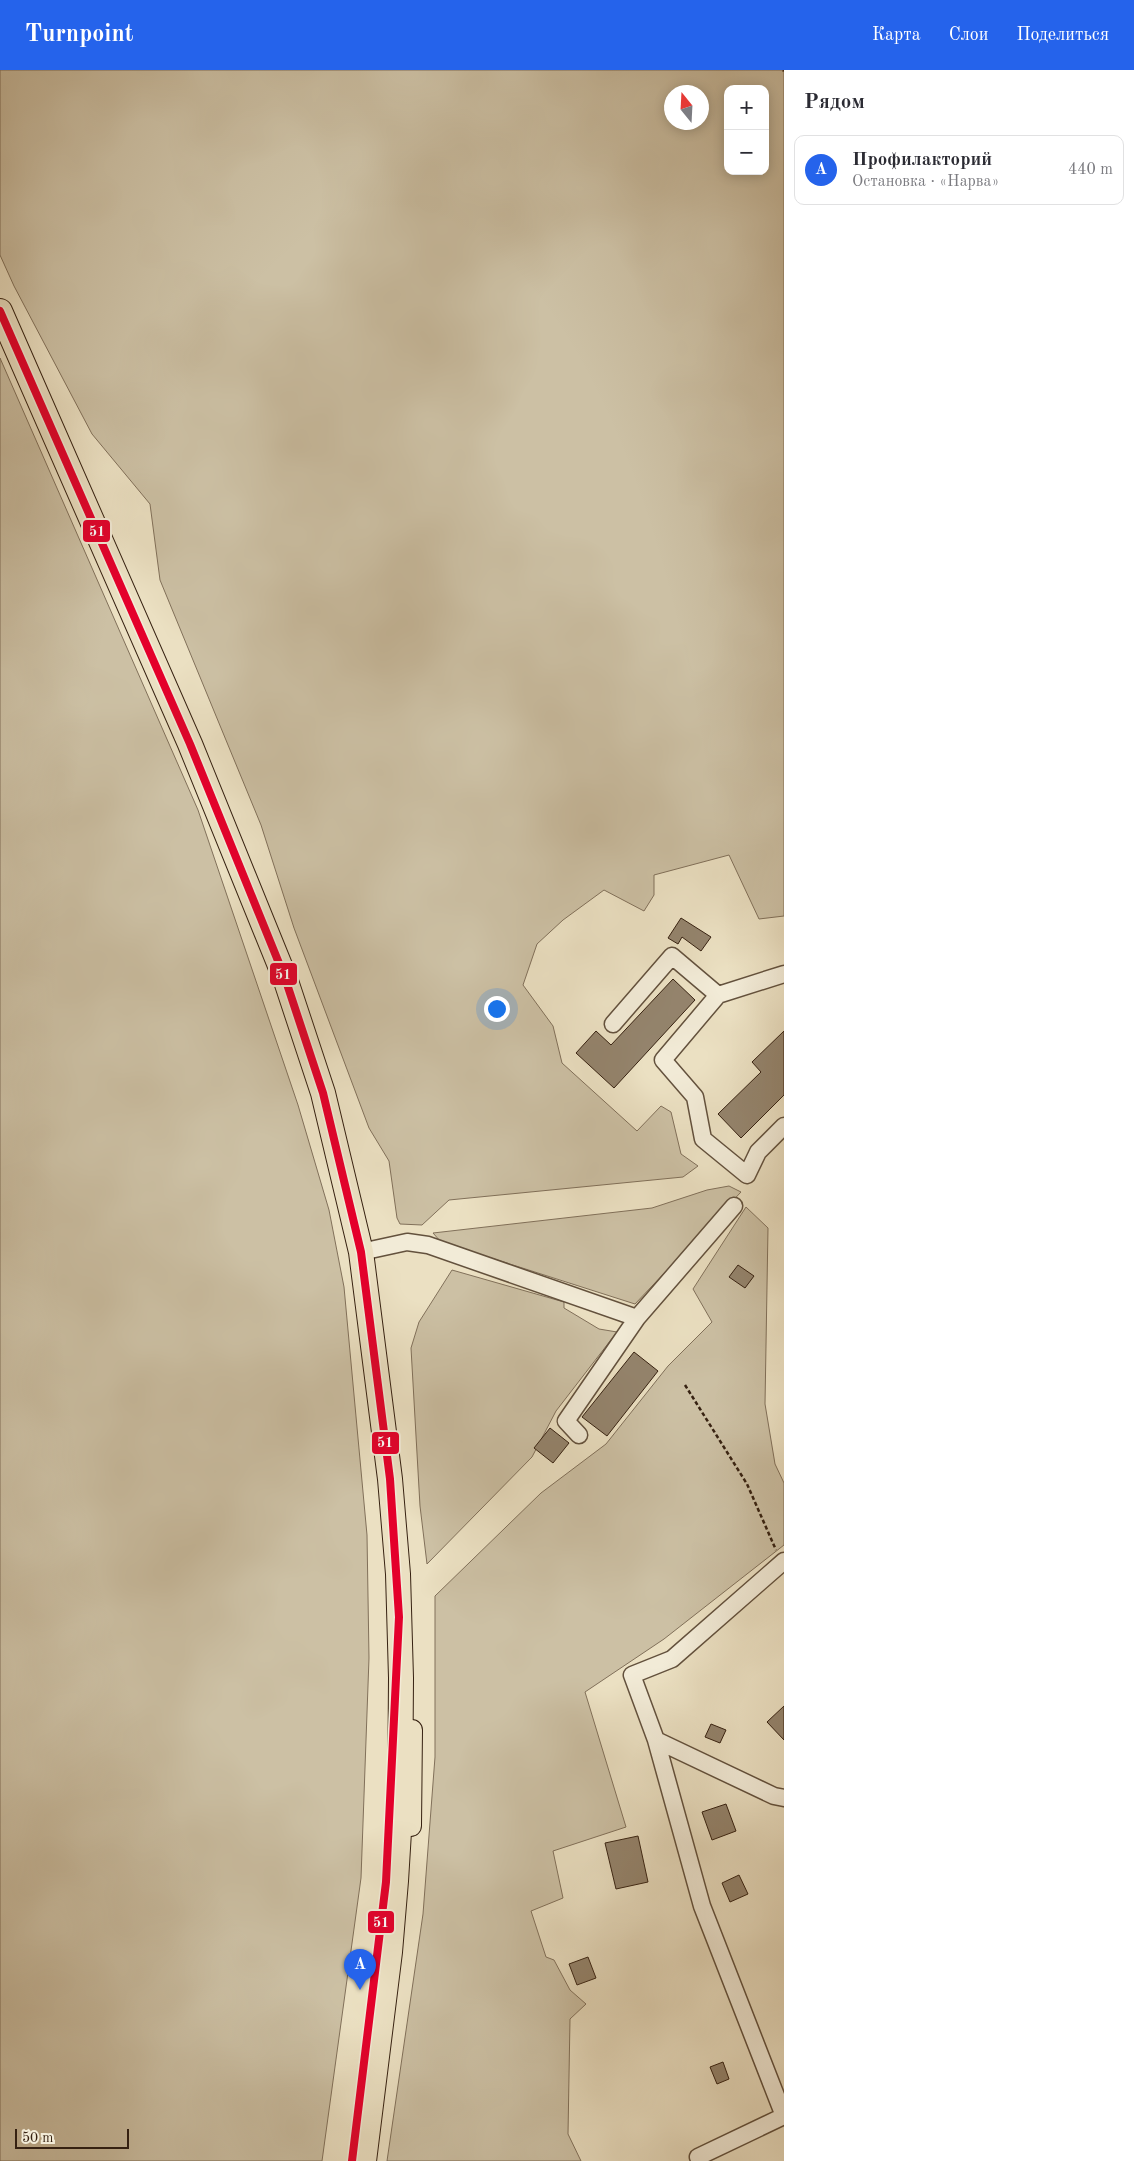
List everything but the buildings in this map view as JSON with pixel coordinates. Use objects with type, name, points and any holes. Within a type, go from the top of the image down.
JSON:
[{"type":"highway","points":[[0,311],[190,744],[285,978],[323,1092],[361,1252],[390,1479],[398,1574],[402,1744],[390,1952],[364,2161]]},
{"type":"highway","points":[[352,2161],[386,1882],[399,1617]]},
{"type":"main road","points":[[375,2161],[401,1953],[412,1815],[410,1684],[398,1574]]},
{"type":"street","points":[[613,1024],[672,956],[718,995]]},
{"type":"street","points":[[784,974],[718,995],[663,1060],[695,1097],[703,1139],[747,1175],[758,1152],[784,1126]]},
{"type":"street","points":[[579,1435],[566,1421],[637,1318],[734,1206]]},
{"type":"street","points":[[361,1252],[407,1242],[428,1245],[637,1318]]},
{"type":"street","points":[[698,2156],[784,2116],[702,1906],[656,1740],[632,1675],[672,1659],[783,1562]]},
{"type":"street","points":[[656,1740],[774,1796],[784,1798]]},
{"type":"path","points":[[685,1385],[747,1484],[783,1562]]},
{"type":"shaded area","points":[[0,70],[784,70],[784,916],[759,919],[729,855],[654,875],[654,895],[644,911],[604,890],[563,920],[537,944],[523,985],[553,1026],[562,1063],[637,1131],[661,1106],[671,1112],[681,1154],[698,1166],[683,1177],[449,1200],[422,1225],[400,1224],[397,1218],[389,1161],[369,1128],[294,928],[261,825],[160,580],[150,504],[92,434],[14,286],[0,255]]},
{"type":"shaded area","points":[[0,358],[198,810],[298,1105],[329,1210],[344,1287],[367,1535],[369,1658],[361,1878],[322,2161],[0,2161]]},
{"type":"shaded area","points":[[729,1186],[741,1192],[635,1304],[441,1242],[433,1233],[652,1208],[707,1190]]},
{"type":"shaded area","points":[[746,1207],[768,1228],[765,1404],[775,1464],[784,1483],[784,1545],[664,1639],[585,1692],[626,1827],[553,1851],[563,1898],[531,1911],[546,1957],[554,1960],[570,1990],[586,2004],[570,2019],[568,2134],[581,2161],[387,2161],[423,1914],[435,1757],[435,1596],[541,1493],[606,1444],[668,1366],[712,1322],[693,1289]]},
{"type":"shaded area","points":[[452,1270],[564,1302],[564,1308],[599,1329],[617,1332],[556,1411],[532,1457],[427,1564],[420,1506],[411,1348],[419,1322]]},
{"type":"transit line","name":"51","points":[[0,311],[190,744],[285,978],[323,1093],[361,1252],[390,1479],[399,1617],[386,1882],[352,2161]]},
{"type":"place","name":"Профилакторий","points":[[360,1990]]}]
